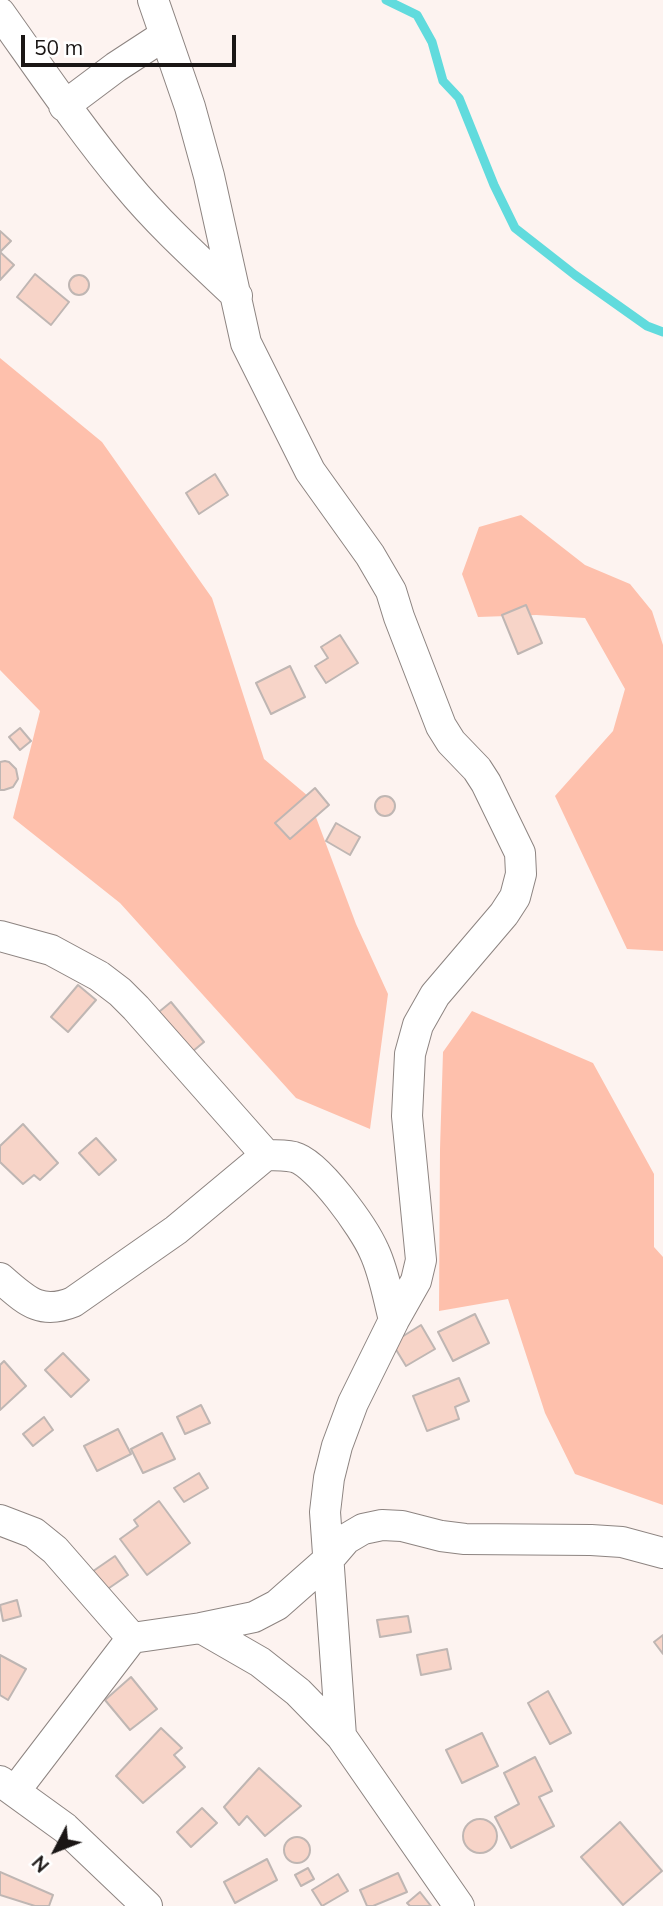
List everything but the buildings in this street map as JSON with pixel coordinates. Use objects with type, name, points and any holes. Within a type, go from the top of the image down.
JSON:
[{"type":"street","points":[[153,0],[190,107],[209,176],[246,343],[310,471],[370,555],[391,591],[441,726],[451,742],[477,769],[520,853],[522,874],[515,897],[504,915],[435,995],[418,1025],[410,1054],[407,1116],[421,1260],[416,1281],[353,1403],[337,1446],[329,1478],[325,1512],[341,1735]]},
{"type":"street","points":[[0,13],[64,106],[127,185],[154,216],[237,296]]},
{"type":"street","points":[[64,106],[116,67],[165,36]]},
{"type":"street","points":[[0,936],[51,950],[99,976],[120,992],[266,1155]]},
{"type":"street","points":[[0,1278],[31,1303],[45,1308],[59,1308],[73,1303],[176,1230],[266,1155],[295,1157],[319,1174],[360,1226],[376,1254],[394,1320]]},
{"type":"street","points":[[0,1520],[34,1533],[55,1550],[132,1638]]},
{"type":"street","points":[[147,1906],[65,1828],[8,1786],[132,1638],[201,1628],[254,1616],[277,1605],[328,1560],[346,1539],[363,1529],[382,1525],[402,1526],[465,1539],[612,1541],[663,1553]]},
{"type":"street","points":[[201,1628],[279,1676],[341,1735],[459,1906]]},
{"type":"shaded area","points":[[0,358],[102,442],[212,598],[264,759],[308,796],[356,924],[388,994],[370,1129],[296,1098],[120,903],[13,818],[40,711],[0,670]]},
{"type":"shaded area","points":[[521,515],[585,565],[630,584],[652,611],[663,645],[663,951],[627,949],[555,796],[613,731],[625,689],[585,618],[536,615],[478,617],[462,574],[479,527]]},
{"type":"shaded area","points":[[472,1011],[593,1063],[654,1174],[654,1247],[663,1257],[663,1505],[575,1474],[545,1413],[508,1299],[439,1311],[443,1052]]},
{"type":"waterway","points":[[386,0],[417,15],[432,42],[443,81],[459,98],[494,185],[515,228],[647,326],[663,332]]}]
